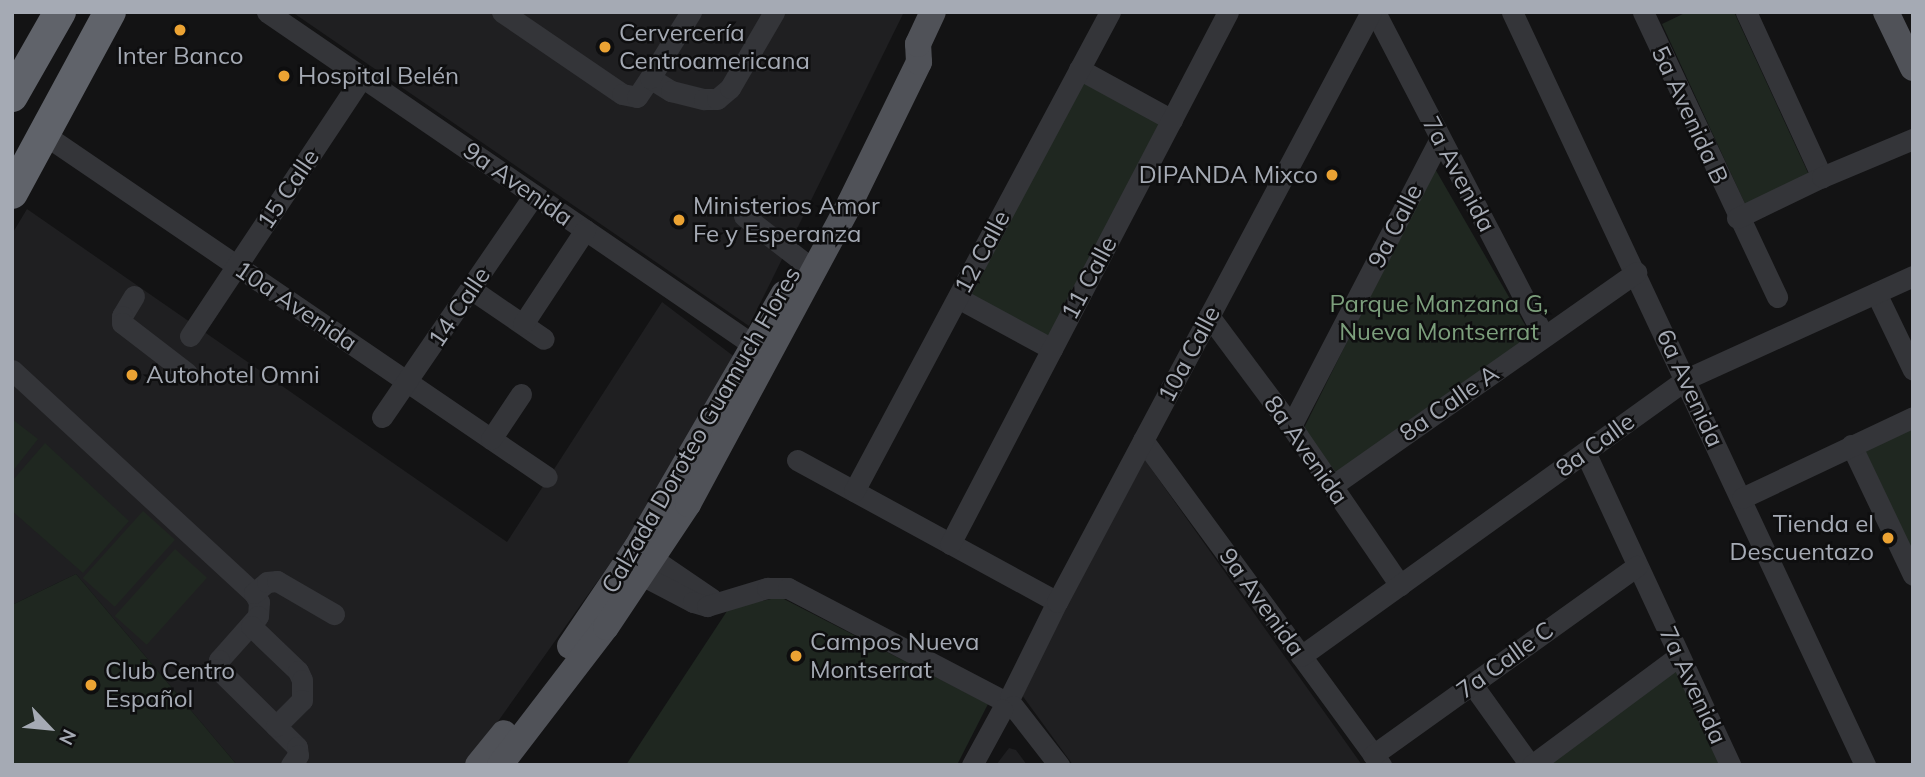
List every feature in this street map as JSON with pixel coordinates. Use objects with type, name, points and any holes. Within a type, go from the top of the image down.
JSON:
[{"type":"highway","points":[[12,193],[110,12]]},
{"type":"highway","points":[[12,96],[51,16]]},
{"type":"main road","name":"Calzada Doroteo Guamuch Flores","points":[[762,350],[919,62],[918,44],[933,12]]},
{"type":"main road","points":[[1886,12],[1913,68]]},
{"type":"main road","name":"Calzada Doroteo Guamuch Flores","points":[[478,765],[688,504],[762,350],[801,260],[903,54],[918,44]]},
{"type":"main road","name":"Calzada Doroteo Guamuch Flores","points":[[500,765],[639,562]]},
{"type":"street","name":"9a Avenida","points":[[267,12],[762,350]]},
{"type":"street","points":[[502,12],[622,94],[637,97],[691,12]]},
{"type":"street","points":[[650,78],[671,91],[717,99],[730,88],[774,12]]},
{"type":"street","name":"12 Calle","points":[[854,491],[1110,12]]},
{"type":"street","name":"11 Calle","points":[[950,544],[1228,12]]},
{"type":"street","name":"7a Avenida","points":[[1373,12],[1544,336]]},
{"type":"street","name":"10a Calle","points":[[972,765],[1007,705],[1057,602],[1373,12]]},
{"type":"street","name":"6a Avenida","points":[[1512,12],[1865,765]]},
{"type":"street","points":[[1745,12],[1822,177]]},
{"type":"street","name":"5a Avenida B","points":[[1651,15],[1737,218],[1777,297]]},
{"type":"street","points":[[1079,69],[1172,120]]},
{"type":"street","name":"15 Calle","points":[[190,336],[362,77]]},
{"type":"street","name":"10a Avenida","points":[[45,135],[547,477]]},
{"type":"street","name":"9a Calle","points":[[1291,426],[1440,138]]},
{"type":"street","points":[[1737,218],[1822,177],[1913,139]]},
{"type":"street","name":"14 Calle","points":[[382,417],[534,195]]},
{"type":"street","points":[[744,216],[801,260]]},
{"type":"street","points":[[523,324],[585,230]]},
{"type":"street","name":"8a Calle A","points":[[1332,485],[1636,272]]},
{"type":"street","name":"8a Calle","points":[[1301,656],[1686,379],[1913,276]]},
{"type":"street","points":[[471,289],[544,339]]},
{"type":"street","points":[[1876,293],[1913,370]]},
{"type":"street","points":[[135,296],[122,316],[122,323],[187,373]]},
{"type":"street","points":[[958,298],[1052,349]]},
{"type":"street","name":"8a Avenida","points":[[1209,316],[1291,426],[1400,585]]},
{"type":"street","points":[[12,370],[254,593],[259,602],[258,616],[219,660],[218,669],[297,747],[298,755],[290,765]]},
{"type":"street","points":[[491,439],[521,394]]},
{"type":"street","points":[[1742,498],[1913,417]]},
{"type":"street","name":"9a Avenida","points":[[1143,440],[1377,760]]},
{"type":"street","points":[[1851,445],[1913,575]]},
{"type":"street","name":"7a Avenida","points":[[1585,452],[1730,765]]},
{"type":"street","points":[[797,460],[1057,602]]},
{"type":"street","points":[[639,562],[693,602],[706,606],[767,588],[788,588],[1007,705],[1031,728],[1059,765]]},
{"type":"street","name":"7a Calle C","points":[[1377,760],[1472,684],[1637,566]]},
{"type":"street","points":[[254,593],[267,582],[277,581],[334,614]]},
{"type":"street","points":[[251,626],[298,671],[302,680],[302,700],[276,726]]},
{"type":"street","points":[[1472,684],[1531,765],[1679,656]]},
{"type":"shaded area","points":[[292,12],[904,12],[749,326]]},
{"type":"shaded area","points":[[27,209],[507,542],[662,302],[736,358],[651,506],[467,765],[237,765],[76,574],[12,605],[12,234]]},
{"type":"shaded area","points":[[1145,460],[1362,765],[1073,765],[1019,691]]},
{"type":"shaded area","points":[[1009,748],[1016,750],[1027,765],[996,765]]},
{"type":"green space","points":[[1687,12],[1734,12],[1810,177],[1746,206],[1662,24]]},
{"type":"green space","points":[[1081,77],[1166,122],[1048,343],[964,298]]},
{"type":"green space","name":"Parque Manzana G, Nueva Montserrat","points":[[1434,167],[1532,337],[1336,481],[1304,428]]},
{"type":"green space","points":[[12,419],[38,439],[12,472]]},
{"type":"green space","points":[[1913,428],[1913,566],[1859,452]]},
{"type":"green space","points":[[45,443],[129,521],[83,573],[12,511],[12,481]]},
{"type":"green space","points":[[143,511],[175,540],[115,607],[83,578]]},
{"type":"green space","points":[[175,549],[207,578],[147,645],[115,616]]},
{"type":"green space","name":"Club Centro Español","points":[[76,574],[237,765],[12,765],[12,605]]},
{"type":"green space","name":"Campos Nueva Montserrat","points":[[780,597],[988,704],[957,765],[626,765],[729,608]]},
{"type":"green space","points":[[1677,667],[1722,765],[1545,765]]},
{"type":"place","name":"Inter Banco","points":[[180,30]]},
{"type":"place","name":"Cervercería Centroamericana","points":[[605,47]]},
{"type":"place","name":"Hospital Belén","points":[[284,76]]},
{"type":"place","name":"DIPANDA Mixco","points":[[1332,175]]},
{"type":"place","name":"Ministerios Amor Fe y Esperanza","points":[[679,220]]},
{"type":"place","name":"Autohotel Omni","points":[[132,375]]},
{"type":"place","name":"Tienda el Descuentazo","points":[[1888,538]]},
{"type":"place","name":"Campos Nueva Montserrat","points":[[796,656]]},
{"type":"place","name":"Club Centro Español","points":[[91,685]]}]
